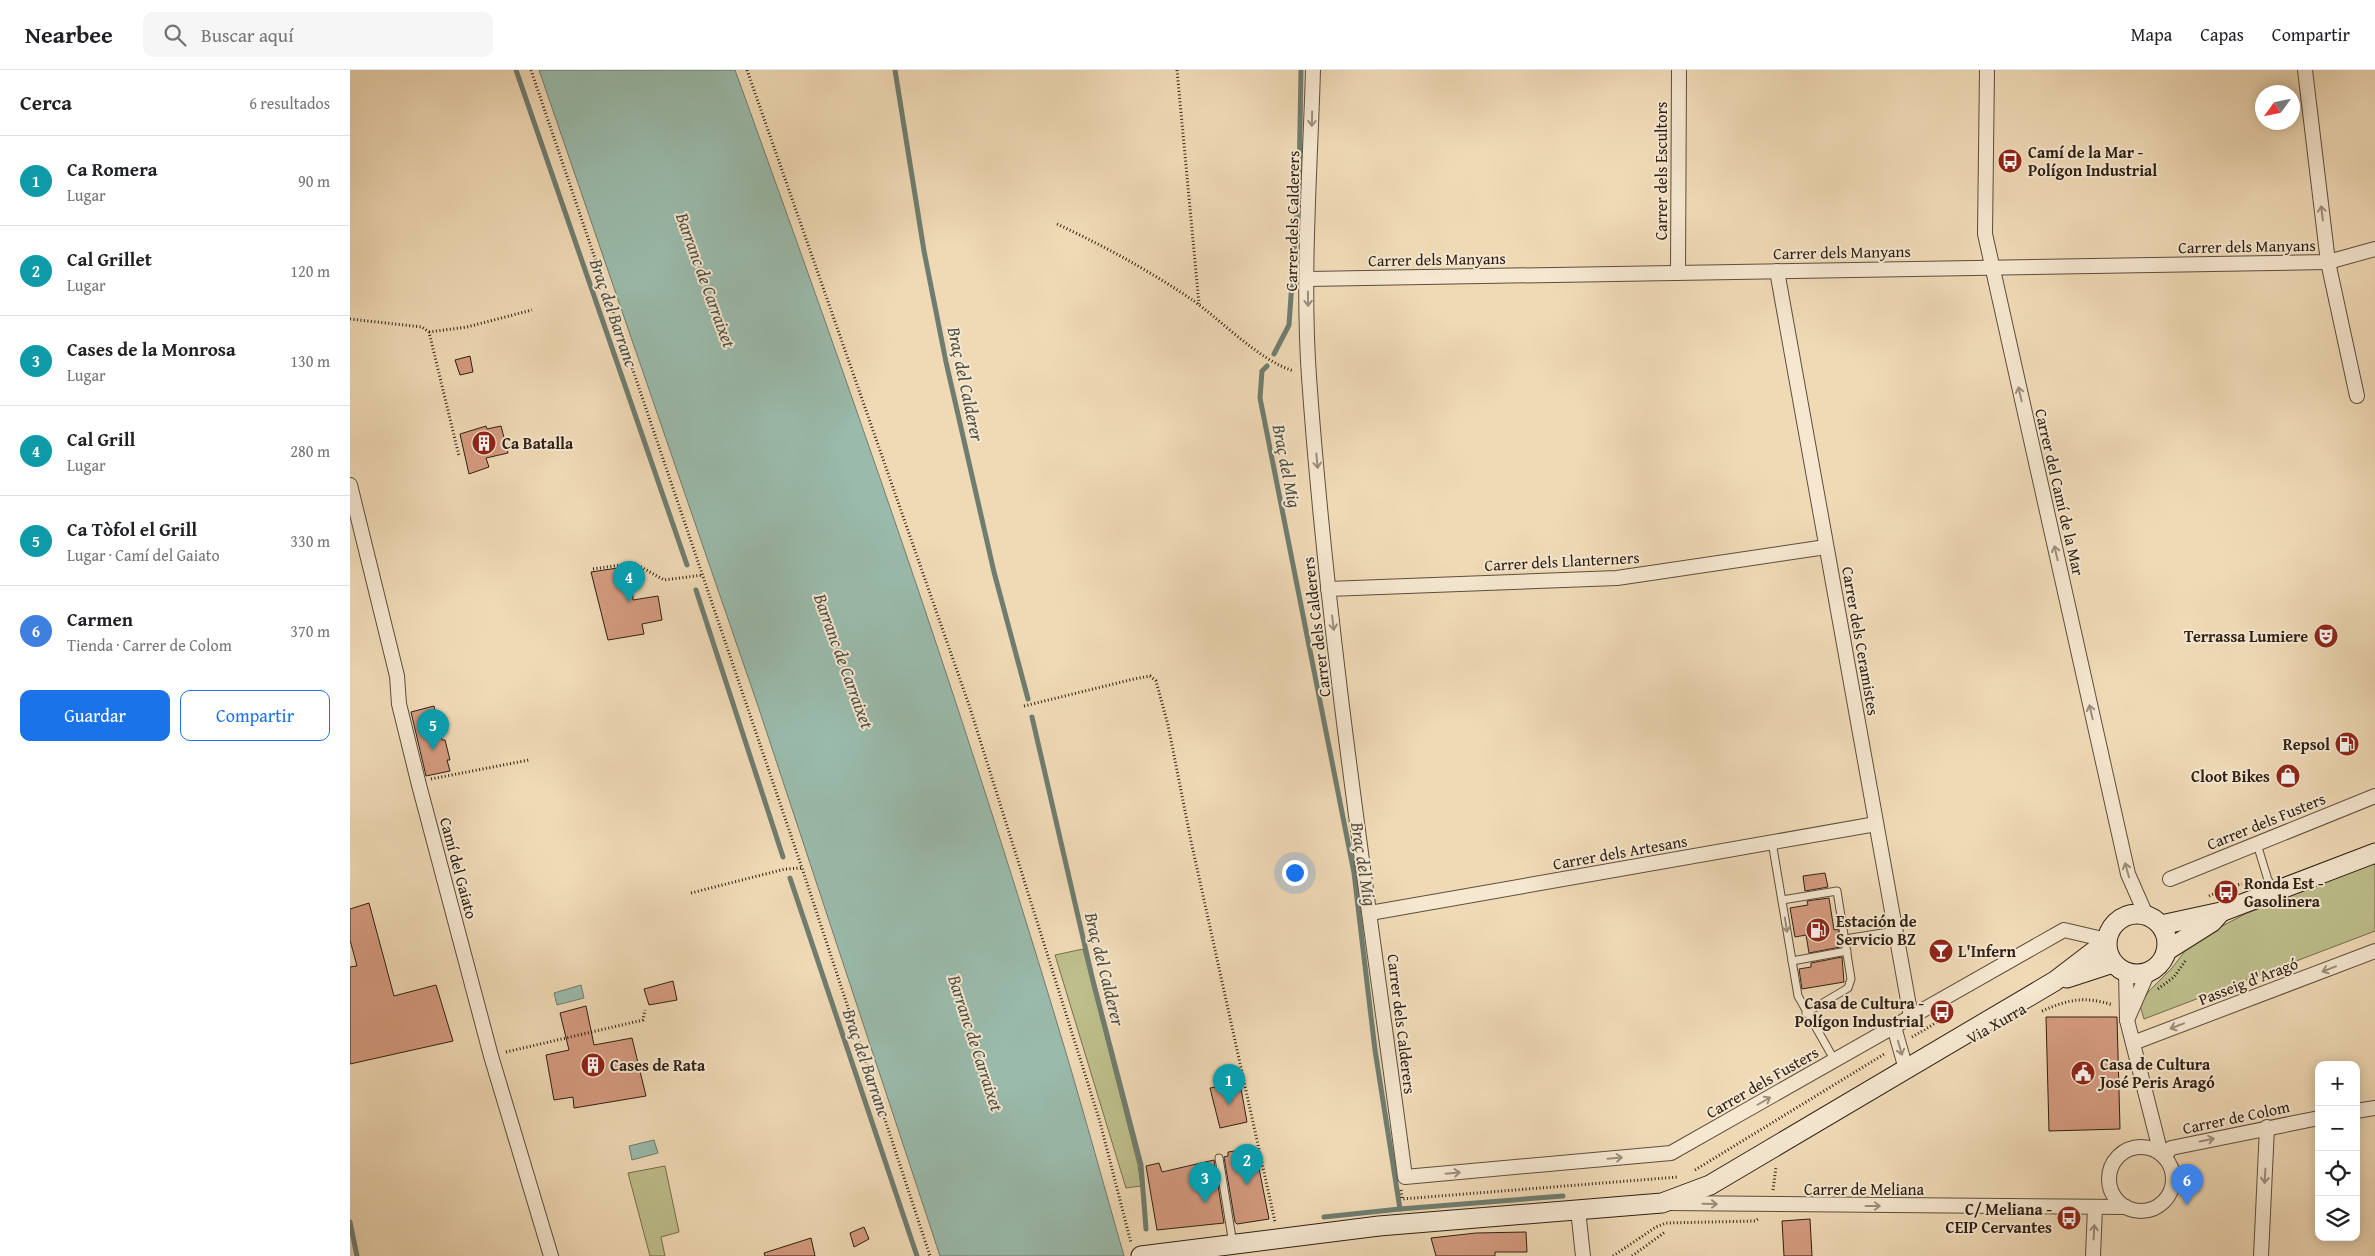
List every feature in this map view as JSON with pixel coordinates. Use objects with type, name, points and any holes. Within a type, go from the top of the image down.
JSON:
[{"type":"main road","points":[[2154,920],[2166,937],[2166,950],[2160,963],[2148,972],[2137,974],[2120,967],[2108,953],[2107,941],[2113,925],[2129,914],[2154,920],[2215,913],[2272,885],[2375,854]]},
{"type":"main road","points":[[2166,950],[2212,922],[2215,913]]},
{"type":"main road","points":[[1137,1251],[1233,1244],[1378,1226],[1662,1203],[1710,1185],[2056,981],[2107,941]]},
{"type":"main road","points":[[2056,981],[2120,967]]},
{"type":"street","name":"Carrer dels Calderers","points":[[1313,70],[1308,279],[1309,375],[1328,589],[1403,1183]]},
{"type":"street","name":"Carrer dels Escultors","points":[[1678,273],[1679,70]]},
{"type":"street","name":"Carrer del Camí de la Mar","points":[[1987,70],[1985,234],[2128,874],[2154,920]]},
{"type":"street","points":[[2305,70],[2328,262],[2357,396]]},
{"type":"street","name":"Carrer dels Manyans","points":[[1308,279],[2328,262],[2375,249]]},
{"type":"street","name":"Carrer dels Ceramistes","points":[[1777,271],[1911,1017]]},
{"type":"street","name":"Camí del Gaiato","points":[[350,485],[397,676],[399,704],[418,782],[490,1056],[552,1256]]},
{"type":"street","name":"Carrer dels Llanterners","points":[[1328,589],[1617,578],[1826,547]]},
{"type":"street","name":"Carrer dels Fusters","points":[[2170,879],[2375,796]]},
{"type":"street","name":"Carrer dels Artesans","points":[[1370,913],[1876,824]]},
{"type":"street","name":"Carrer dels Fusters","points":[[1403,1183],[1672,1153],[2064,930],[2107,941]]},
{"type":"street","name":"Passeig d'Aragó","points":[[2133,1043],[2375,952]]},
{"type":"street","points":[[2120,967],[2133,1043],[2163,1156],[2172,1175],[2172,1186],[2168,1196],[2153,1208],[2144,1211],[2126,1207],[2119,1202],[2110,1187],[2110,1167],[2116,1158],[2124,1151],[2139,1147],[2155,1150],[2163,1156]]},
{"type":"street","points":[[2127,1015],[2148,972]]},
{"type":"street","points":[[1894,1027],[1906,1069]]},
{"type":"street","points":[[2360,1110],[2375,1108]]},
{"type":"street","name":"Carrer de Colom","points":[[2163,1156],[2171,1148],[2315,1119]]},
{"type":"street","points":[[2139,1147],[2154,1124]]},
{"type":"street","points":[[2261,1256],[2267,1127]]},
{"type":"street","name":"Carrer de Meliana","points":[[1662,1203],[1767,1206],[2126,1207]]},
{"type":"street","points":[[2093,1256],[2095,1207]]},
{"type":"street","points":[[1578,1210],[1583,1256]]},
{"type":"lane","points":[[1772,842],[1798,996],[1806,1013],[1835,1060]]},
{"type":"lane","points":[[2257,844],[2272,885]]},
{"type":"lane","points":[[1782,900],[1837,891],[1852,979],[1848,988],[1806,1013]]},
{"type":"lane","points":[[1845,939],[1895,931]]},
{"type":"lane","points":[[1792,961],[1847,951]]},
{"type":"lane","points":[[1219,1158],[1233,1244]]},
{"type":"path","points":[[531,70],[802,868],[930,1256]]},
{"type":"path","points":[[747,70],[969,705],[1100,1122],[1137,1251]]},
{"type":"path","points":[[1177,70],[1199,305]]},
{"type":"path","points":[[1057,224],[1114,251],[1199,305],[1286,368],[1309,375]]},
{"type":"path","points":[[428,332],[467,327],[532,310]]},
{"type":"path","points":[[350,319],[422,327],[428,332],[459,456]]},
{"type":"path","points":[[593,569],[634,563],[664,580],[703,575]]},
{"type":"path","points":[[1024,706],[1134,679],[1150,676],[1156,681],[1168,725],[1191,841],[1279,1238]]},
{"type":"path","points":[[418,782],[530,760]]},
{"type":"path","points":[[691,893],[785,869],[802,868]]},
{"type":"path","points":[[2215,913],[2206,898],[2213,893],[2238,883],[2272,885]]},
{"type":"path","points":[[2155,991],[2174,977],[2186,959]]},
{"type":"path","name":"Via Xurra","points":[[2036,1014],[2075,999],[2090,999],[2127,1015]]},
{"type":"path","points":[[490,1056],[643,1020],[645,1010]]},
{"type":"path","points":[[1694,1171],[1947,1016]]},
{"type":"path","points":[[1614,1256],[1656,1227],[1666,1223],[1755,1221],[1763,1214],[1773,1191],[1774,1168],[1782,1162]]},
{"type":"path","points":[[1403,1183],[1402,1199],[1685,1176]]},
{"type":"path","points":[[1632,1256],[1665,1232]]},
{"type":"green space","points":[[2375,863],[2375,931],[2144,1019],[2140,1005],[2149,991],[2172,968],[2192,942],[2245,914]]},
{"type":"green space","points":[[1083,949],[1138,1165],[1141,1186],[1126,1188],[1055,955]]},
{"type":"green space","points":[[665,1166],[679,1232],[661,1237],[665,1256],[650,1256],[628,1173]]},
{"type":"water","name":"Barranc de Carraixet","points":[[539,70],[735,70],[859,418],[939,651],[1015,885],[1061,1035],[1124,1256],[940,1256],[758,706]]},
{"type":"water","points":[[581,985],[584,998],[557,1005],[554,993]]},
{"type":"water","points":[[654,1140],[658,1153],[632,1160],[629,1146]]},
{"type":"building","points":[[470,356],[473,372],[460,375],[455,360]]},
{"type":"building","name":"Ca Batalla","points":[[486,426],[487,429],[501,426],[508,453],[486,458],[489,467],[469,474],[460,434]]},
{"type":"building","points":[[631,566],[633,600],[658,596],[662,620],[642,624],[644,634],[608,640],[591,572]]},
{"type":"building","points":[[434,706],[442,740],[445,740],[450,760],[447,760],[450,771],[426,776],[411,712]]},
{"type":"building","points":[[1825,873],[1828,887],[1805,891],[1803,876]]},
{"type":"building","points":[[1829,898],[1834,930],[1838,929],[1840,947],[1809,953],[1806,935],[1795,937],[1790,908],[1808,905],[1807,901]]},
{"type":"building","points":[[369,903],[394,996],[436,985],[453,1041],[350,1064],[350,967],[357,966],[350,940],[350,909]]},
{"type":"building","points":[[1842,957],[1844,982],[1802,989],[1799,969],[1811,967],[1811,963]]},
{"type":"building","points":[[673,981],[677,1000],[649,1005],[644,989]]},
{"type":"building","name":"Cases de Rata","points":[[586,1006],[594,1045],[632,1038],[646,1096],[574,1108],[573,1097],[554,1100],[546,1055],[569,1050],[560,1013]]},
{"type":"building","name":"Casa de Cultura José Peris Aragó","points":[[2046,1017],[2117,1017],[2120,1129],[2049,1131]]},
{"type":"building","points":[[1240,1083],[1247,1122],[1220,1128],[1210,1088]]},
{"type":"building","points":[[1255,1148],[1269,1219],[1237,1224],[1235,1222],[1224,1157],[1228,1156],[1228,1152]]},
{"type":"building","points":[[1214,1160],[1224,1223],[1157,1230],[1146,1166],[1159,1163],[1162,1172]]},
{"type":"building","points":[[1810,1219],[1812,1256],[1784,1256],[1782,1221]]},
{"type":"building","points":[[864,1227],[869,1239],[854,1247],[850,1233]]},
{"type":"building","points":[[1526,1232],[1527,1252],[1495,1252],[1495,1256],[1436,1256],[1431,1238],[1476,1233]]},
{"type":"building","points":[[811,1238],[815,1256],[765,1256],[764,1253]]},
{"type":"waterway","name":"Braç del Barranc","points":[[516,70],[687,565]]},
{"type":"waterway","name":"Braç del Calderer","points":[[895,70],[924,251],[946,362],[994,572],[1028,699]]},
{"type":"waterway","name":"Braç del Mig","points":[[1274,354],[1289,325],[1299,181],[1301,70]]},
{"type":"waterway","name":"Braç del Mig","points":[[1267,366],[1262,371],[1260,398],[1354,873],[1375,1050],[1400,1209],[1563,1196]]},
{"type":"waterway","name":"Braç del Barranc","points":[[696,590],[783,857]]},
{"type":"waterway","name":"Braç del Calderer","points":[[1032,717],[1093,981],[1141,1165],[1146,1229]]},
{"type":"waterway","name":"Braç del Barranc","points":[[790,878],[917,1256]]},
{"type":"waterway","name":"Braç del Calderer","points":[[1324,1217],[1400,1209]]},
{"type":"waterway","points":[[350,1222],[357,1256]]},
{"type":"place","name":"Camí de la Mar - Polígon Industrial","points":[[2010,161]]},
{"type":"place","name":"Ca Batalla","points":[[484,443]]},
{"type":"place","name":"Cal Grill","points":[[629,602]]},
{"type":"place","name":"Terrassa Lumiere","points":[[2326,636]]},
{"type":"place","name":"Repsol","points":[[2347,744]]},
{"type":"place","name":"Ca Tòfol el Grill","points":[[433,750]]},
{"type":"place","name":"Cloot Bikes","points":[[2288,776]]},
{"type":"place","name":"Ronda Est - Gasolinera","points":[[2226,892]]},
{"type":"place","name":"Estación de Servicio BZ","points":[[1818,930]]},
{"type":"place","name":"L'Infern","points":[[1941,951]]},
{"type":"place","name":"Casa de Cultura - Polígon Industrial","points":[[1942,1012]]},
{"type":"place","name":"Cases de Rata","points":[[593,1065]]},
{"type":"place","name":"Casa de Cultura José Peris Aragó","points":[[2083,1073]]},
{"type":"place","name":"Ca Romera","points":[[1229,1105]]},
{"type":"place","name":"Cal Grillet","points":[[1247,1185]]},
{"type":"place","name":"Cases de la Monrosa","points":[[1205,1203]]},
{"type":"place","name":"Carmen","points":[[2187,1205]]},
{"type":"place","name":"C/ Meliana - CEIP Cervantes","points":[[2069,1218]]}]
